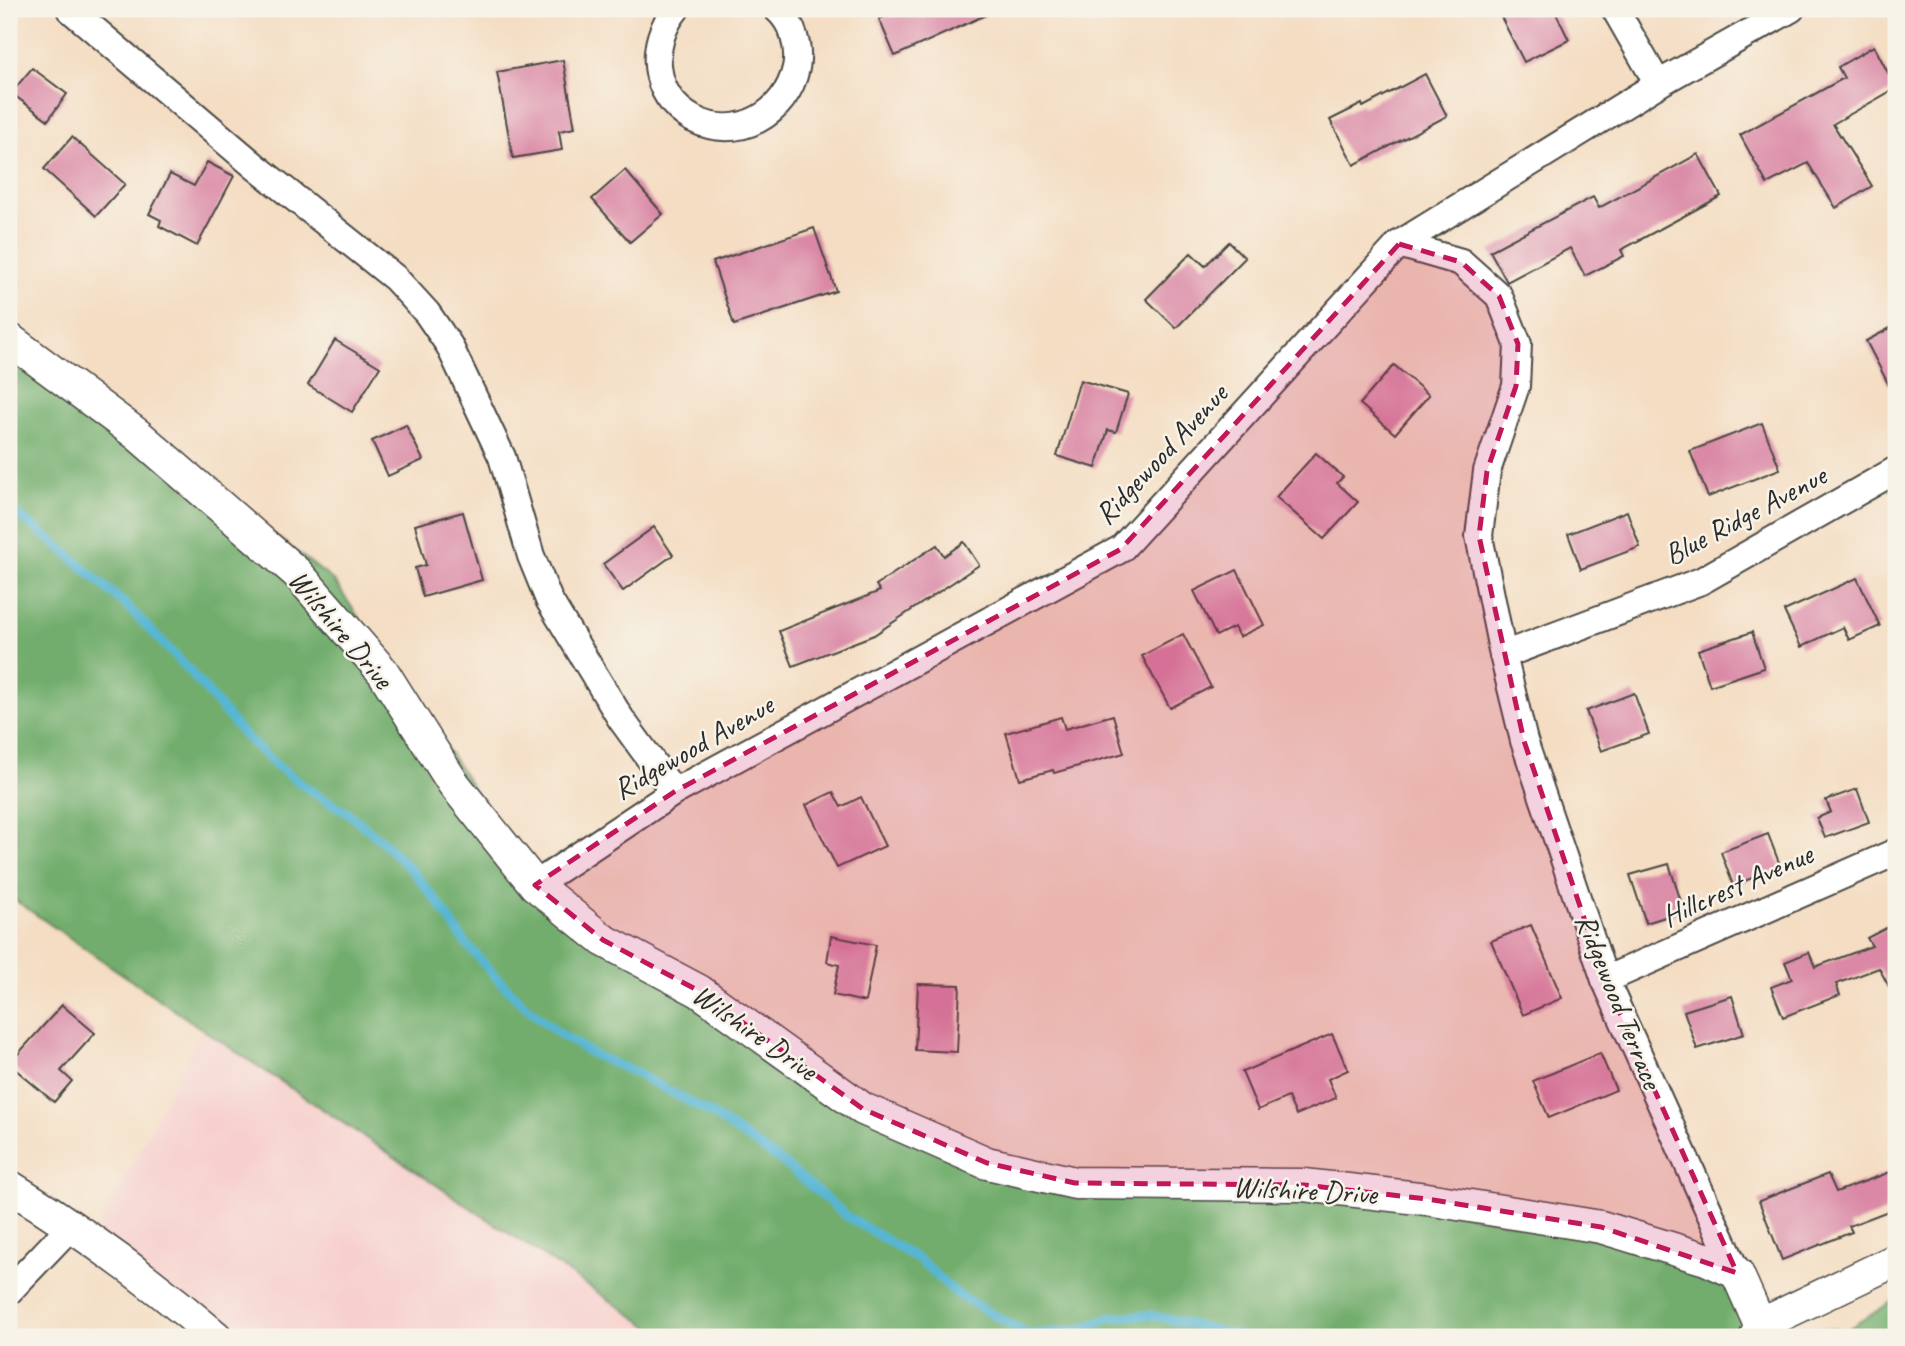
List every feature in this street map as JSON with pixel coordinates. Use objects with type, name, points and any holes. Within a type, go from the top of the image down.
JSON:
[{"type":"street","points":[[70,9],[256,167],[395,278],[427,313],[449,345],[502,457],[531,556],[550,600],[621,719],[674,792]]},
{"type":"street","points":[[676,9],[666,22],[658,43],[657,65],[663,86],[676,105],[694,119],[716,127],[740,126],[762,118],[781,102],[793,82],[798,58],[794,35],[778,9]]},
{"type":"street","points":[[1615,9],[1658,84]]},
{"type":"street","name":"Ridgewood Avenue","points":[[535,885],[674,792],[1121,549],[1399,244],[1658,84],[1791,9]]},
{"type":"street","name":"Ridgewood Terrace","points":[[1399,244],[1461,262],[1499,296],[1518,344],[1516,386],[1487,471],[1479,536],[1503,655],[1524,741],[1605,980],[1737,1273],[1758,1331]]},
{"type":"street","name":"Wilshire Drive","points":[[9,339],[138,435],[297,573],[383,672],[453,783],[535,885],[603,940],[699,991],[863,1109],[987,1163],[1075,1183],[1304,1185],[1427,1199],[1601,1227],[1706,1259],[1737,1273]]},
{"type":"street","name":"Blue Ridge Avenue","points":[[1503,655],[1701,581],[1896,470]]},
{"type":"street","name":"Hillcrest Avenue","points":[[1605,980],[1896,852]]},
{"type":"street","points":[[9,1186],[72,1225],[159,1288],[216,1337]]},
{"type":"street","points":[[9,1291],[72,1225]]},
{"type":"street","points":[[1758,1331],[1896,1261]]},
{"type":"highlighted area","points":[[1399,244],[1461,262],[1499,296],[1518,344],[1516,386],[1487,471],[1479,536],[1524,741],[1605,980],[1737,1273],[1601,1227],[1427,1199],[1304,1185],[1075,1183],[987,1163],[863,1109],[699,991],[603,940],[535,885],[674,792],[1121,549]]},
{"type":"shaded area","points":[[202,1029],[665,1337],[216,1337],[80,1263]]},
{"type":"green space","points":[[9,346],[236,505],[334,581],[524,867],[706,1005],[991,1171],[1304,1185],[1706,1259],[1760,1325],[1846,1330],[1896,1299],[1896,1337],[665,1337],[202,1029],[9,896]]},
{"type":"building","points":[[903,9],[999,9],[895,56],[879,19]]},
{"type":"building","points":[[1497,9],[1554,9],[1569,40],[1524,62]]},
{"type":"building","points":[[1874,46],[1896,88],[1833,124],[1872,186],[1836,208],[1808,163],[1767,184],[1740,135],[1844,78],[1838,67]]},
{"type":"building","points":[[563,60],[575,128],[559,131],[562,150],[513,158],[497,72]]},
{"type":"building","points":[[32,68],[67,94],[48,120],[11,93]]},
{"type":"building","points":[[1425,74],[1447,116],[1354,165],[1330,120],[1362,104],[1363,107]]},
{"type":"building","points":[[72,137],[125,184],[96,216],[44,169]]},
{"type":"building","points":[[1698,154],[1721,196],[1621,250],[1624,256],[1585,276],[1570,248],[1507,282],[1490,251],[1593,197],[1599,208]]},
{"type":"building","points":[[207,162],[234,176],[197,246],[159,226],[161,220],[149,214],[170,174],[194,186]]},
{"type":"building","points":[[625,170],[663,214],[630,242],[592,199]]},
{"type":"building","points":[[814,228],[836,291],[734,325],[713,262]]},
{"type":"building","points":[[1229,242],[1245,258],[1176,328],[1146,299],[1191,253],[1205,266]]},
{"type":"building","points":[[1896,325],[1896,399],[1866,341]]},
{"type":"building","points":[[335,340],[380,367],[352,412],[308,385]]},
{"type":"building","points":[[1394,365],[1429,395],[1395,434],[1360,404]]},
{"type":"building","points":[[1080,380],[1128,394],[1116,432],[1108,430],[1096,468],[1057,456]]},
{"type":"building","points":[[1762,423],[1780,469],[1708,497],[1690,451]]},
{"type":"building","points":[[406,425],[423,460],[388,476],[372,441]]},
{"type":"building","points":[[1316,453],[1343,477],[1337,483],[1358,502],[1324,539],[1276,497]]},
{"type":"building","points":[[1627,511],[1640,547],[1581,569],[1568,534]]},
{"type":"building","points":[[463,512],[482,580],[423,597],[415,568],[426,565],[415,525]]},
{"type":"building","points":[[654,527],[673,555],[623,591],[603,564]]},
{"type":"building","points":[[964,542],[979,565],[874,635],[793,666],[779,631],[880,591],[876,585],[937,545],[944,556]]},
{"type":"building","points":[[1237,570],[1264,625],[1239,637],[1234,627],[1216,636],[1194,591]]},
{"type":"building","points":[[1857,578],[1880,626],[1849,640],[1843,627],[1801,647],[1784,611]]},
{"type":"building","points":[[1752,632],[1764,668],[1710,686],[1698,650]]},
{"type":"building","points":[[1183,634],[1211,687],[1170,708],[1142,656]]},
{"type":"building","points":[[1634,693],[1649,734],[1601,751],[1586,711]]},
{"type":"building","points":[[1113,715],[1124,753],[1054,773],[1053,770],[1020,779],[1006,733],[1061,717],[1065,729]]},
{"type":"building","points":[[1857,789],[1869,822],[1825,838],[1817,818],[1831,812],[1826,800]]},
{"type":"building","points":[[833,792],[841,807],[861,797],[885,846],[837,868],[806,805]]},
{"type":"building","points":[[1768,834],[1781,868],[1733,885],[1721,852]]},
{"type":"building","points":[[1669,864],[1684,911],[1646,923],[1630,875]]},
{"type":"building","points":[[1896,923],[1896,1000],[1879,968],[1836,984],[1840,995],[1783,1017],[1771,987],[1792,979],[1785,962],[1809,952],[1815,967],[1872,946],[1867,938]]},
{"type":"building","points":[[1531,925],[1562,998],[1523,1015],[1491,941]]},
{"type":"building","points":[[831,936],[876,945],[865,1002],[833,995],[839,965],[827,962]]},
{"type":"building","points":[[918,984],[960,985],[957,1052],[915,1050]]},
{"type":"building","points":[[1732,996],[1744,1034],[1697,1049],[1684,1011]]},
{"type":"building","points":[[62,1005],[95,1033],[61,1071],[72,1081],[54,1102],[9,1064]]},
{"type":"building","points":[[1332,1034],[1348,1070],[1328,1079],[1336,1098],[1296,1115],[1288,1097],[1258,1110],[1242,1072]]},
{"type":"building","points":[[1600,1053],[1616,1090],[1549,1118],[1533,1081]]},
{"type":"building","points":[[1896,1170],[1896,1208],[1849,1226],[1852,1232],[1782,1260],[1759,1201],[1828,1174],[1836,1192]]},
{"type":"waterway","points":[[9,508],[62,549],[127,606],[188,669],[244,735],[276,765],[311,791],[348,813],[381,840],[412,871],[440,905],[464,941],[493,974],[557,1032],[594,1055],[634,1072],[710,1113],[782,1162],[848,1217],[921,1261],[957,1294],[1029,1335],[1083,1329],[1111,1317],[1150,1315],[1245,1337]]}]
